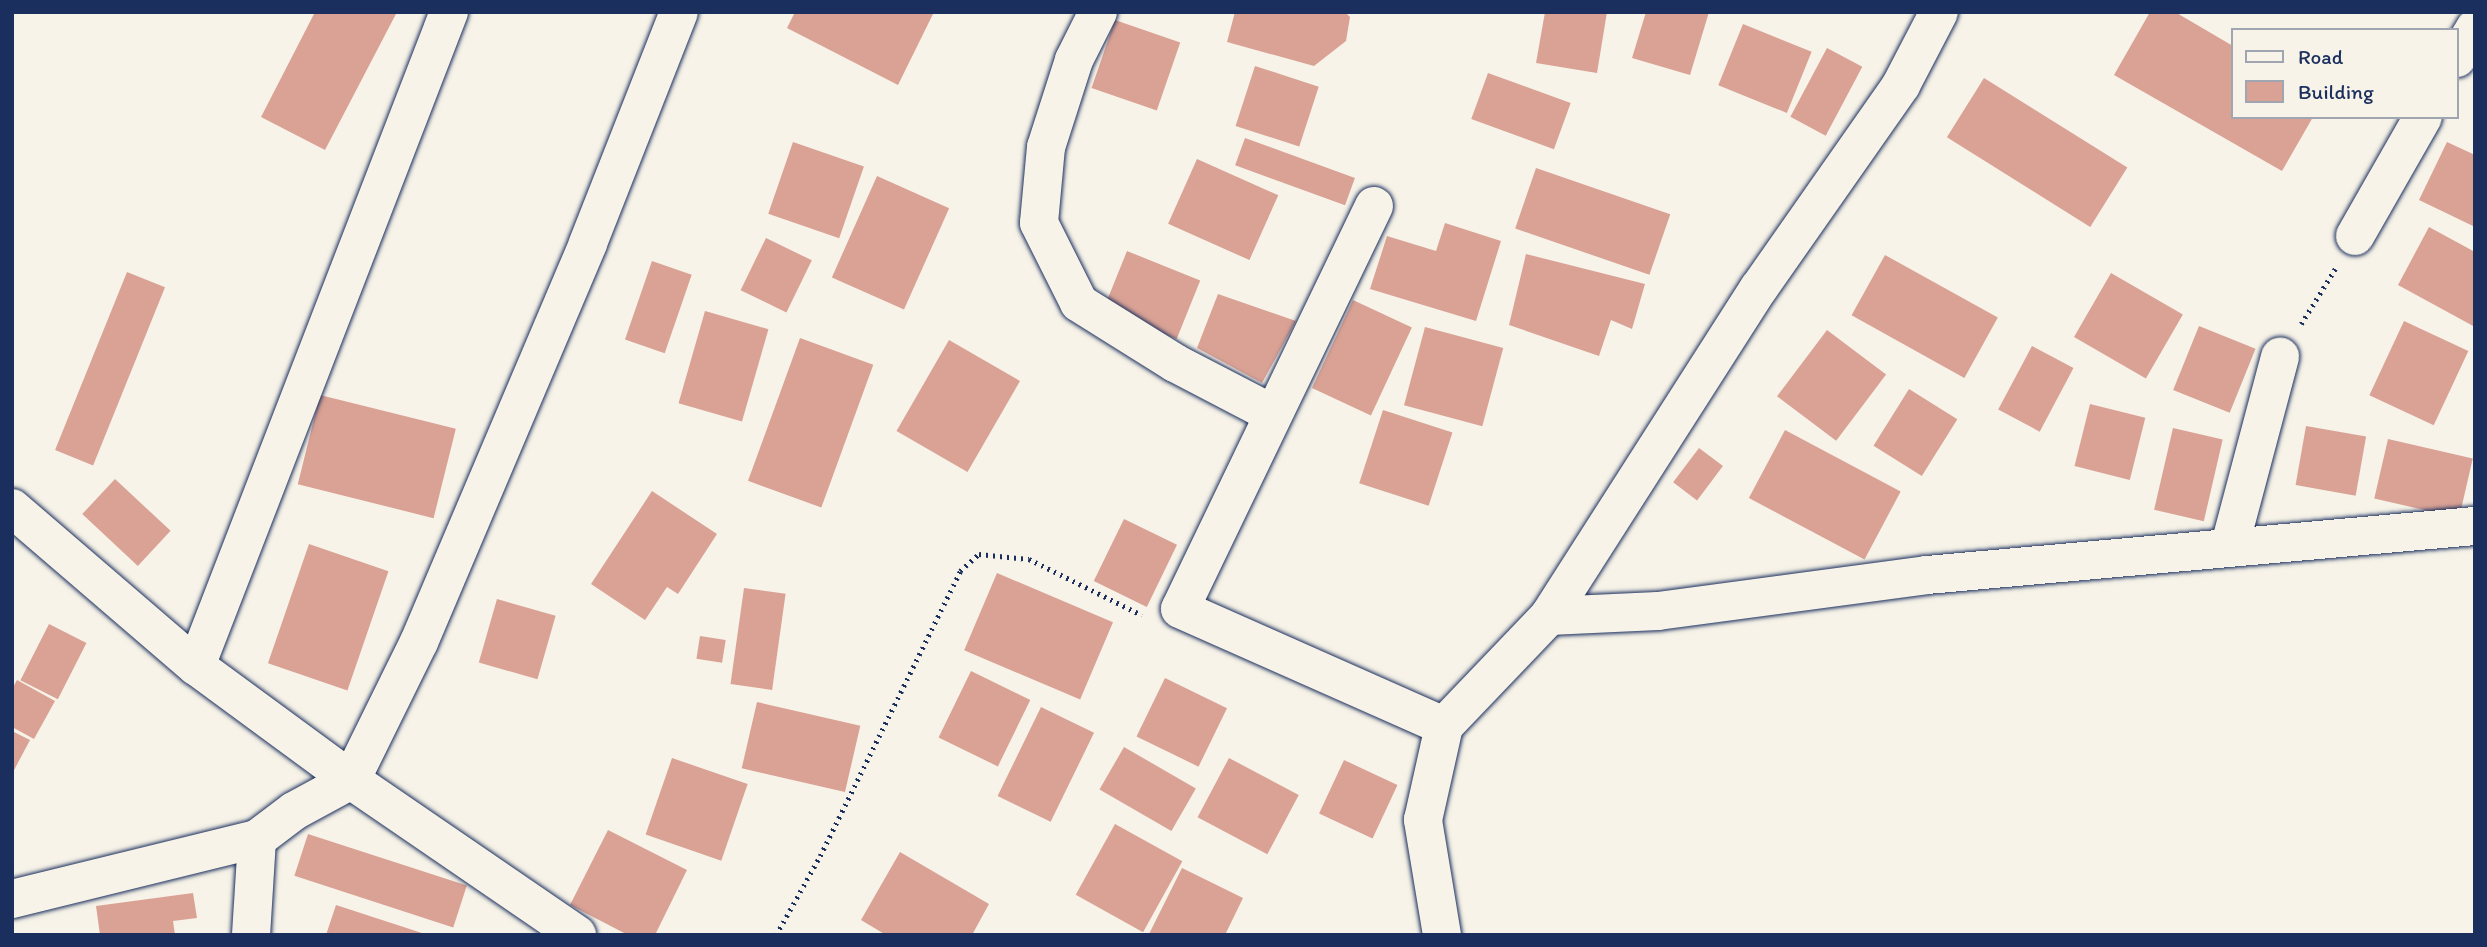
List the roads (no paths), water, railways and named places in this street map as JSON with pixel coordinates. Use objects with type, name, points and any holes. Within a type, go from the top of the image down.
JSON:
[{"type":"street","points":[[196,666],[449,12]]},
{"type":"street","points":[[12,898],[257,839],[295,811],[351,780],[430,616],[589,243],[679,12]]},
{"type":"street","points":[[1098,12],[1074,60],[1046,147],[1039,223],[1079,303],[1175,363],[1271,413]]},
{"type":"street","points":[[1442,935],[1423,820],[1444,726],[1549,616],[1759,288],[1901,85],[1940,12]]},
{"type":"street","points":[[2459,55],[2475,28]]},
{"type":"street","points":[[2356,236],[2422,119]]},
{"type":"street","points":[[1374,206],[1271,413],[1180,609],[1444,726]]},
{"type":"street","points":[[2230,545],[2280,357]]},
{"type":"street","points":[[12,509],[196,666],[351,780],[577,935]]},
{"type":"street","points":[[1549,616],[1658,611],[1927,575],[2230,545],[2475,526]]},
{"type":"street","points":[[251,935],[257,839]]}]
